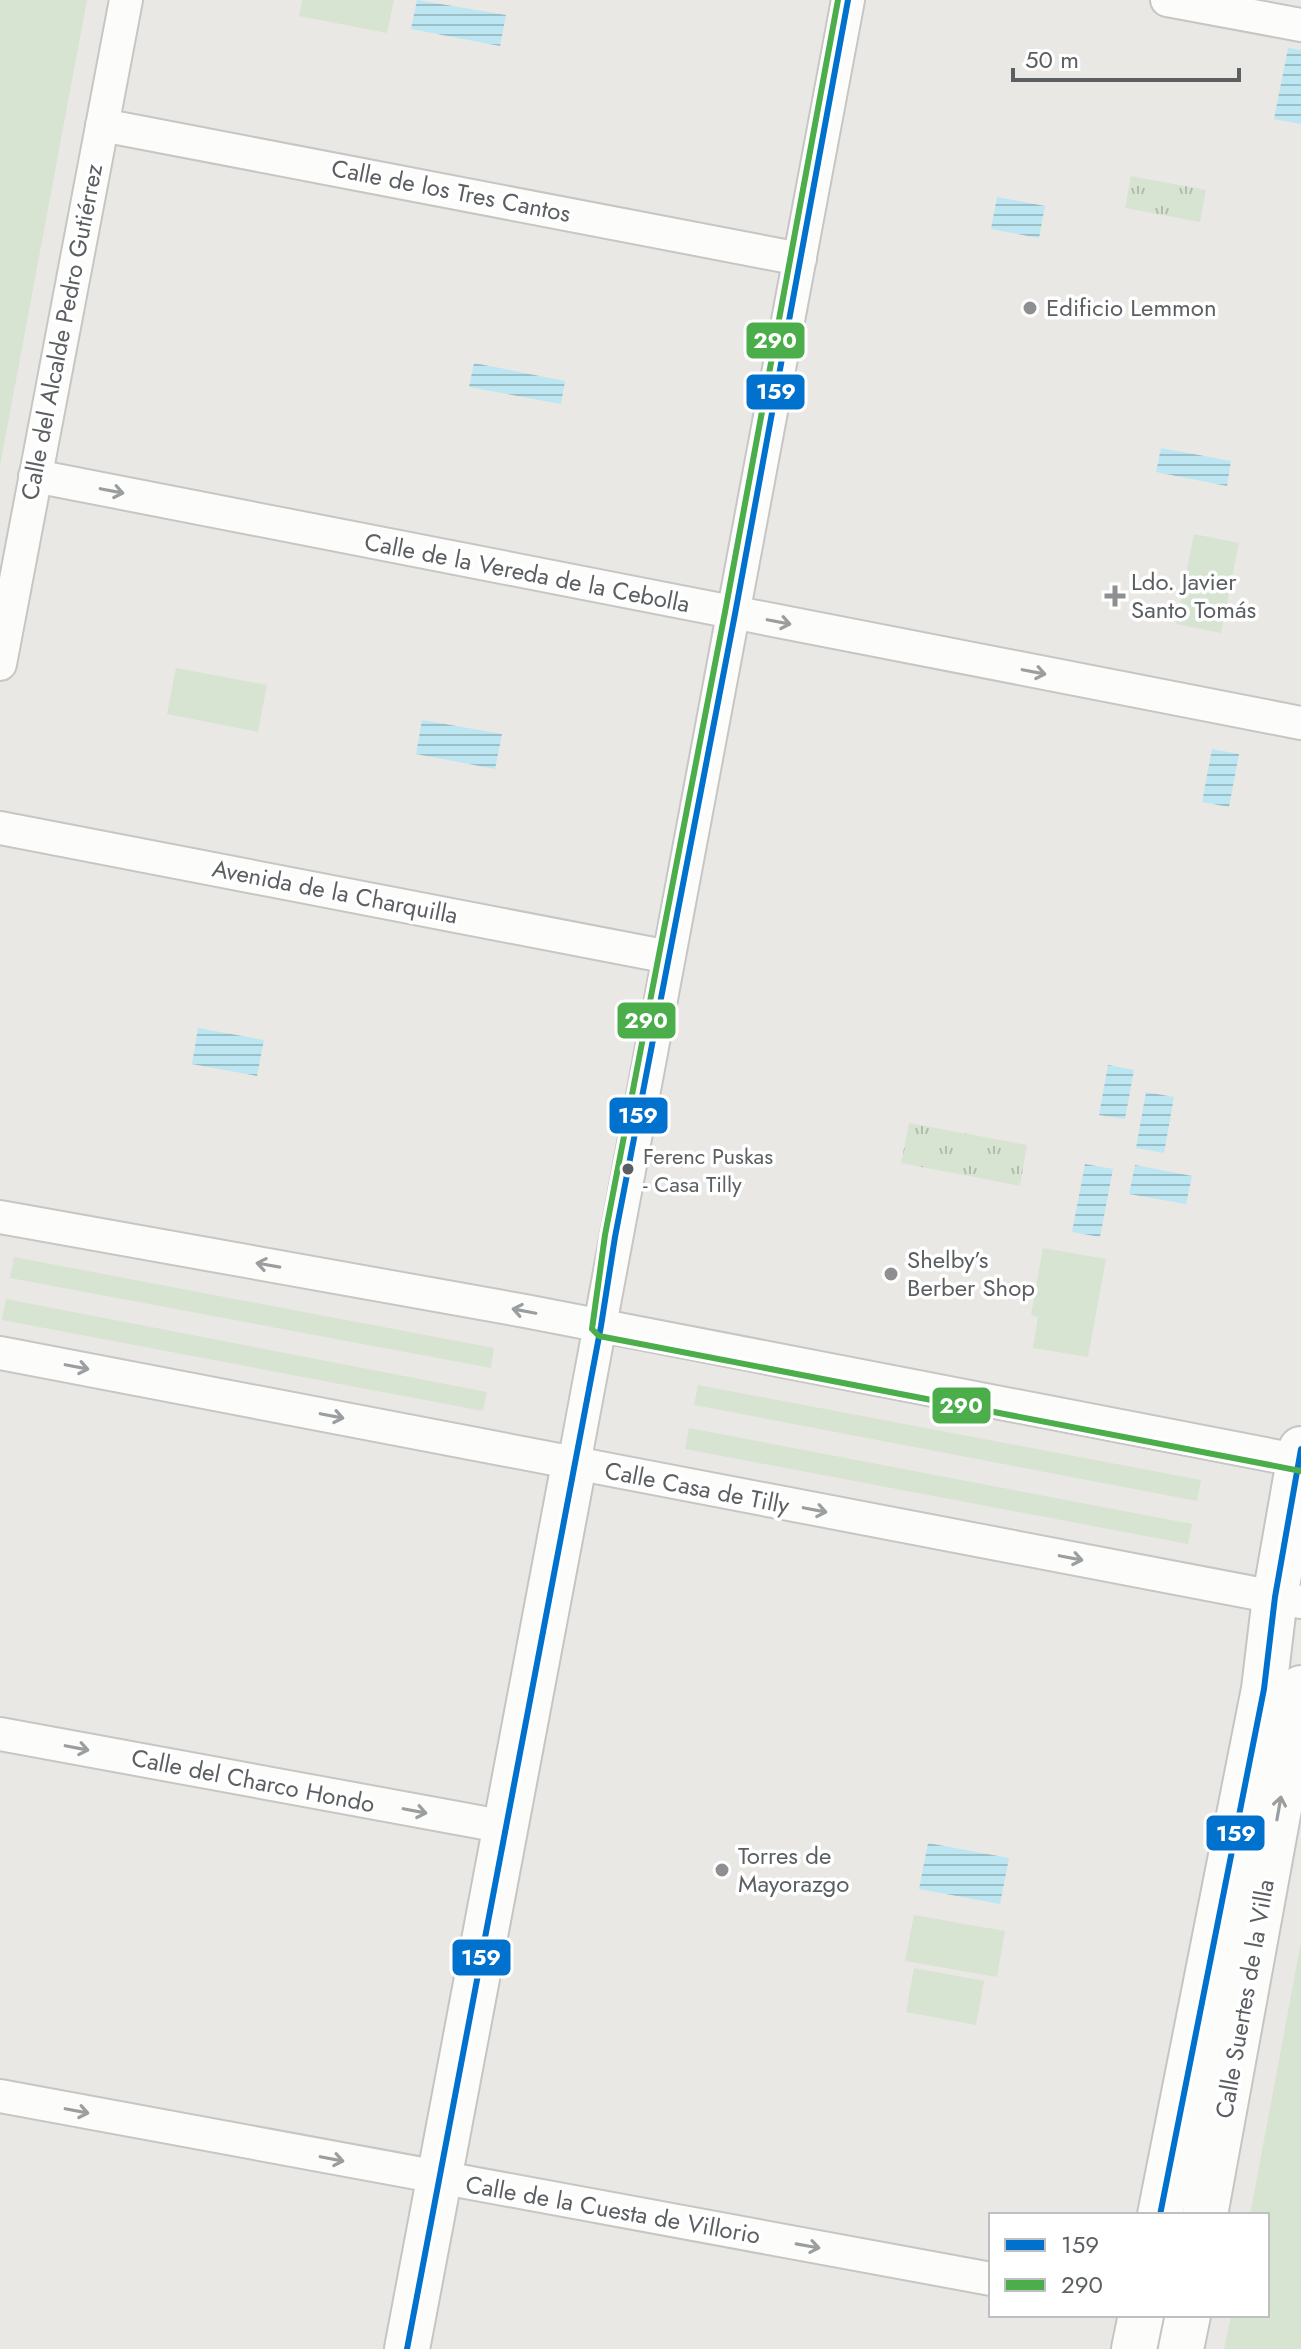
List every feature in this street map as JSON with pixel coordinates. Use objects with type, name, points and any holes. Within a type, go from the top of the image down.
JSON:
[{"type":"main road","name":"Calle Suertes de la Villa","points":[[1160,2213],[1264,1689],[1288,1599],[1300,1457]]},
{"type":"main road","points":[[407,2349],[574,1464]]},
{"type":"main road","name":"Calle Suertes de la Villa","points":[[1205,2213],[1301,1688]]},
{"type":"main road","points":[[1134,2349],[1141,2317]]},
{"type":"main road","points":[[1181,2349],[1188,2317]]},
{"type":"street","name":"Calle del Alcalde Pedro Gutiérrez","points":[[0,664],[126,0]]},
{"type":"street","points":[[574,1464],[848,0]]},
{"type":"street","points":[[1167,0],[1301,25]]},
{"type":"street","name":"Calle de los Tres Cantos","points":[[102,125],[800,259]]},
{"type":"street","name":"Calle de la Vereda de la Cebolla","points":[[35,476],[1301,723]]},
{"type":"street","name":"Avenida de la Charquilla","points":[[0,828],[669,957]]},
{"type":"street","points":[[0,1217],[1300,1457]]},
{"type":"street","name":"Calle Casa de Tilly","points":[[0,1353],[1288,1599]]},
{"type":"street","name":"Calle del Charco Hondo","points":[[0,1734],[506,1827]]},
{"type":"street","name":"Calle de la Cuesta de Villorio","points":[[0,2096],[989,2279]]},
{"type":"green space","points":[[0,0],[87,0],[0,466]]},
{"type":"green space","points":[[302,0],[394,0],[387,33],[299,16]]},
{"type":"green space","points":[[1131,176],[1206,190],[1200,222],[1125,208]]},
{"type":"green space","points":[[1194,534],[1239,543],[1221,633],[1176,624]]},
{"type":"green space","points":[[176,668],[267,685],[258,732],[167,714]]},
{"type":"green space","points":[[909,1123],[1027,1145],[1020,1186],[901,1163]]},
{"type":"green space","points":[[1043,1248],[1106,1259],[1088,1357],[1033,1348],[1038,1317],[1031,1315]]},
{"type":"green space","points":[[14,1257],[494,1348],[491,1368],[10,1278]]},
{"type":"green space","points":[[6,1299],[487,1392],[483,1411],[2,1320]]},
{"type":"green space","points":[[698,1385],[1201,1480],[1197,1501],[694,1405]]},
{"type":"green space","points":[[689,1428],[1192,1524],[1188,1544],[685,1449]]},
{"type":"green space","points":[[914,1915],[1005,1931],[997,1977],[905,1961]]},
{"type":"green space","points":[[1301,1942],[1301,2349],[1224,2349],[1231,2317],[1269,2317],[1269,2213],[1250,2213]]},
{"type":"green space","points":[[914,1968],[984,1981],[976,2025],[906,2012]]},
{"type":"water","points":[[417,0],[506,15],[500,46],[411,29]]},
{"type":"water","points":[[1288,48],[1301,50],[1301,124],[1274,119]]},
{"type":"water","points":[[997,197],[1045,206],[1039,238],[991,229]]},
{"type":"water","points":[[474,363],[565,381],[561,404],[469,387]]},
{"type":"water","points":[[1161,448],[1231,461],[1227,486],[1156,472]]},
{"type":"water","points":[[422,720],[502,734],[495,769],[416,754]]},
{"type":"water","points":[[1212,749],[1239,754],[1229,807],[1202,802]]},
{"type":"water","points":[[198,1028],[264,1040],[257,1076],[192,1064]]},
{"type":"water","points":[[1108,1065],[1134,1070],[1125,1119],[1099,1115]]},
{"type":"water","points":[[1146,1092],[1174,1097],[1164,1153],[1136,1148]]},
{"type":"water","points":[[1085,1164],[1113,1169],[1100,1237],[1072,1232]]},
{"type":"water","points":[[1135,1165],[1192,1176],[1186,1204],[1129,1194]]},
{"type":"water","points":[[928,1843],[1009,1858],[1000,1904],[919,1889]]},
{"type":"transit line","name":"290","points":[[838,0],[725,612],[605,1235],[592,1329],[599,1336],[1301,1471]]},
{"type":"transit line","name":"159","points":[[407,2349],[848,0]]},
{"type":"transit line","name":"159","points":[[1160,2213],[1264,1689],[1275,1597],[1301,1449]]},
{"type":"place","name":"Edificio Lemmon","points":[[1030,308]]},
{"type":"place","name":"Ldo. Javier Santo Tomás","points":[[1115,596]]},
{"type":"place","name":"Ferenc Puskas - Casa Tilly","points":[[628,1169]]},
{"type":"place","name":"Shelby’s Berber Shop","points":[[891,1274]]},
{"type":"place","name":"Torres de Mayorazgo","points":[[722,1870]]}]
